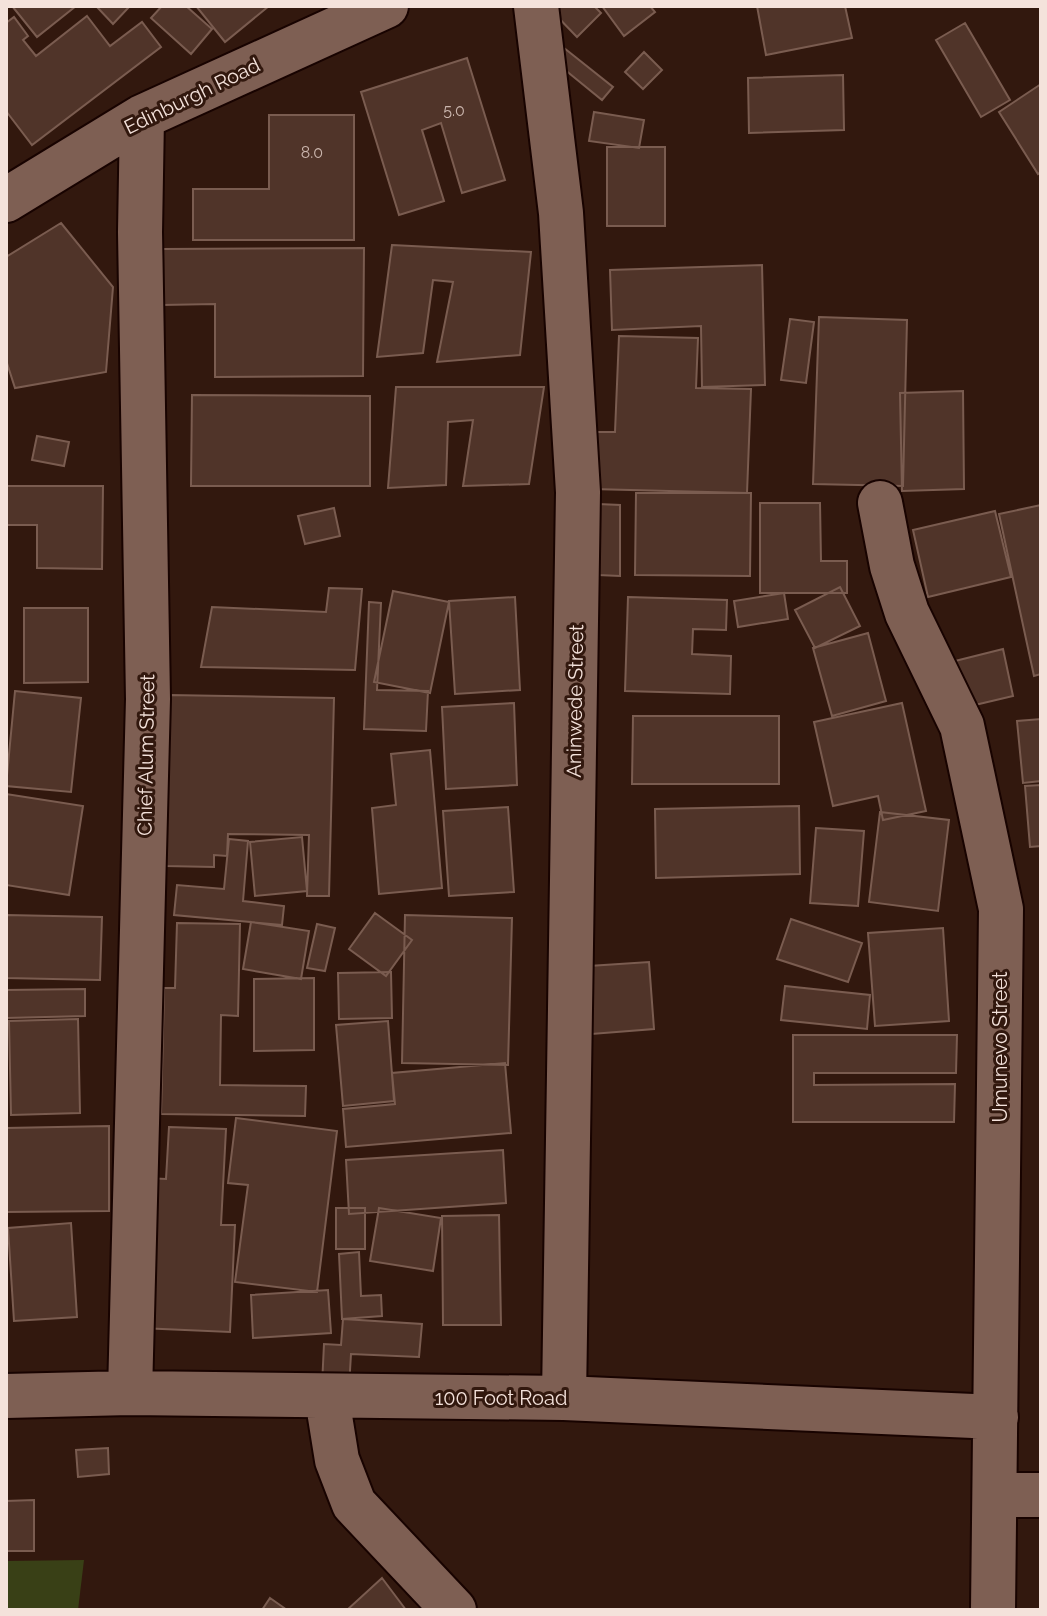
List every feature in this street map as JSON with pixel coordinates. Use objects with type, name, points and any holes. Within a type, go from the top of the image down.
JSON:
[{"type":"street","name":"Edinburgh Road","points":[[6,200],[142,117],[386,6]]},
{"type":"street","name":"Aninwede Street","points":[[536,6],[561,213],[578,492],[564,1398]]},
{"type":"street","name":"Chief Alum Street","points":[[130,1393],[148,699],[140,232],[142,117]]},
{"type":"street","name":"Umunevo Street","points":[[880,503],[892,566],[907,613],[962,726],[1001,909],[993,1610]]},
{"type":"street","name":"100 Foot Road","points":[[6,1396],[130,1393],[327,1398],[564,1398],[996,1417]]},
{"type":"street","points":[[327,1398],[343,1484],[354,1504],[454,1610]]},
{"type":"street","points":[[995,1495],[1041,1495]]},
{"type":"green space","points":[[84,1560],[78,1610],[6,1610],[6,1561]]},
{"type":"building","points":[[12,6],[76,6],[37,37]]},
{"type":"building","points":[[96,6],[130,6],[113,24]]},
{"type":"building","points":[[162,6],[186,6],[212,29],[191,54],[151,18]]},
{"type":"building","points":[[196,6],[269,6],[225,42]]},
{"type":"building","points":[[554,6],[594,6],[601,13],[577,37],[550,9]]},
{"type":"building","points":[[602,6],[650,6],[655,12],[624,36]]},
{"type":"building","points":[[757,6],[845,6],[852,38],[766,55]]},
{"type":"building","points":[[87,16],[110,46],[142,22],[161,47],[32,145],[6,111],[6,23],[14,17],[28,36],[23,40],[36,56]]},
{"type":"building","points":[[965,23],[1010,100],[981,117],[936,40]]},
{"type":"building","points":[[554,40],[613,87],[602,100],[543,52]]},
{"type":"building","points":[[644,52],[662,70],[643,89],[625,72]]},
{"type":"building","points":[[467,58],[505,180],[462,193],[441,123],[422,130],[444,201],[399,215],[361,92]]},
{"type":"building","points":[[843,75],[844,130],[749,133],[748,78]]},
{"type":"building","points":[[1041,84],[1041,172],[1038,174],[999,112]]},
{"type":"building","points":[[594,112],[644,120],[639,148],[589,141]]},
{"type":"building","points":[[269,115],[354,115],[354,240],[193,240],[193,189],[269,189]]},
{"type":"building","points":[[607,147],[665,147],[665,226],[607,226]]},
{"type":"building","points":[[61,223],[113,287],[106,372],[15,388],[6,360],[6,257]]},
{"type":"building","points":[[392,245],[531,252],[520,355],[437,362],[453,282],[433,280],[423,353],[377,357]]},
{"type":"building","points":[[364,248],[363,376],[215,377],[215,304],[162,305],[162,249]]},
{"type":"building","points":[[762,265],[765,385],[702,387],[701,326],[612,330],[610,270]]},
{"type":"building","points":[[819,317],[907,320],[903,486],[813,484]]},
{"type":"building","points":[[790,319],[814,322],[806,383],[781,380]]},
{"type":"building","points":[[619,336],[698,338],[696,388],[751,389],[747,493],[592,489],[594,432],[615,432]]},
{"type":"building","points":[[396,387],[544,387],[529,484],[463,486],[473,420],[448,422],[446,485],[388,488]]},
{"type":"building","points":[[963,391],[964,489],[902,491],[900,393]]},
{"type":"building","points":[[192,395],[370,396],[370,486],[191,486]]},
{"type":"building","points":[[37,436],[69,442],[64,466],[32,460]]},
{"type":"building","points":[[6,486],[103,486],[102,569],[37,568],[37,525],[6,525]]},
{"type":"building","points":[[636,493],[751,493],[750,576],[635,575]]},
{"type":"building","points":[[760,503],[820,503],[821,561],[847,561],[847,593],[760,593]]},
{"type":"building","points":[[598,504],[620,505],[620,576],[598,575]]},
{"type":"building","points":[[1041,505],[1041,674],[1034,676],[999,514]]},
{"type":"building","points":[[334,508],[340,536],[305,544],[298,516]]},
{"type":"building","points":[[995,511],[1011,577],[928,597],[913,530]]},
{"type":"building","points":[[840,587],[860,626],[815,648],[795,610]]},
{"type":"building","points":[[329,588],[362,589],[355,670],[201,667],[212,607],[326,612]]},
{"type":"building","points":[[393,591],[449,602],[430,693],[374,682]]},
{"type":"building","points":[[784,593],[788,619],[738,627],[734,601]]},
{"type":"building","points":[[515,597],[520,690],[455,694],[449,601]]},
{"type":"building","points":[[628,597],[727,600],[726,630],[693,629],[692,654],[731,656],[730,694],[625,691]]},
{"type":"building","points":[[369,602],[381,603],[377,690],[428,691],[426,731],[364,729]]},
{"type":"building","points":[[24,608],[88,608],[88,682],[24,683]]},
{"type":"building","points":[[868,633],[886,701],[832,716],[813,648]]},
{"type":"building","points":[[1003,649],[1013,696],[958,709],[947,663]]},
{"type":"building","points":[[15,691],[81,698],[71,792],[6,786]]},
{"type":"building","points":[[169,695],[334,698],[329,896],[307,896],[309,835],[228,834],[227,856],[214,855],[214,867],[165,866]]},
{"type":"building","points":[[514,703],[517,785],[446,789],[442,707]]},
{"type":"building","points":[[902,703],[926,811],[883,820],[878,796],[833,806],[814,722]]},
{"type":"building","points":[[633,716],[779,716],[779,784],[632,784]]},
{"type":"building","points":[[1041,719],[1041,781],[1023,783],[1017,721]]},
{"type":"building","points":[[430,750],[442,888],[379,894],[372,808],[396,805],[391,754]]},
{"type":"building","points":[[1041,785],[1041,846],[1030,847],[1025,786]]},
{"type":"building","points":[[6,794],[83,806],[69,895],[6,885]]},
{"type":"building","points":[[799,806],[800,874],[656,878],[655,809]]},
{"type":"building","points":[[508,807],[514,892],[449,896],[443,811]]},
{"type":"building","points":[[880,812],[949,820],[938,911],[869,902]]},
{"type":"building","points":[[816,828],[864,831],[858,906],[810,903]]},
{"type":"building","points":[[302,837],[307,891],[255,896],[250,842]]},
{"type":"building","points":[[229,839],[248,841],[243,901],[284,906],[282,925],[174,915],[177,885],[224,889]]},
{"type":"building","points":[[375,913],[412,940],[386,976],[349,949]]},
{"type":"building","points":[[6,915],[102,917],[100,980],[6,978]]},
{"type":"building","points":[[405,915],[512,918],[508,1065],[402,1063]]},
{"type":"building","points":[[791,919],[862,943],[848,982],[777,959]]},
{"type":"building","points":[[251,922],[309,931],[301,979],[243,969]]},
{"type":"building","points":[[177,923],[240,924],[238,1016],[221,1015],[220,1085],[306,1086],[305,1116],[161,1114],[164,988],[175,988]]},
{"type":"building","points":[[317,924],[335,928],[325,971],[307,968]]},
{"type":"building","points":[[943,928],[949,1021],[875,1026],[868,933]]},
{"type":"building","points":[[649,962],[654,1029],[579,1035],[574,967]]},
{"type":"building","points":[[391,972],[392,1018],[339,1019],[338,973]]},
{"type":"building","points":[[314,978],[314,1050],[254,1051],[254,979]]},
{"type":"building","points":[[785,986],[870,995],[867,1029],[781,1020]]},
{"type":"building","points":[[85,989],[85,1016],[6,1018],[6,990]]},
{"type":"building","points":[[78,1019],[80,1113],[11,1115],[9,1021]]},
{"type":"building","points":[[388,1021],[394,1101],[343,1106],[336,1025]]},
{"type":"building","points":[[793,1035],[957,1035],[956,1073],[814,1073],[814,1085],[955,1084],[954,1122],[793,1122]]},
{"type":"building","points":[[505,1063],[511,1133],[346,1147],[343,1109],[395,1104],[392,1073]]},
{"type":"building","points":[[236,1118],[337,1131],[317,1292],[235,1282],[248,1185],[228,1183]]},
{"type":"building","points":[[109,1126],[109,1211],[6,1212],[6,1128]]},
{"type":"building","points":[[169,1127],[226,1129],[221,1225],[235,1225],[230,1332],[140,1328],[147,1178],[166,1179]]},
{"type":"building","points":[[503,1150],[506,1203],[349,1214],[346,1160]]},
{"type":"building","points":[[336,1208],[365,1208],[365,1249],[336,1249]]},
{"type":"building","points":[[379,1208],[441,1218],[433,1271],[370,1261]]},
{"type":"building","points":[[499,1215],[501,1325],[443,1325],[442,1216]]},
{"type":"building","points":[[71,1223],[77,1317],[14,1321],[8,1228]]},
{"type":"building","points":[[359,1252],[361,1296],[381,1295],[382,1316],[342,1319],[339,1254]]},
{"type":"building","points":[[328,1290],[331,1333],[253,1338],[251,1295]]},
{"type":"building","points":[[343,1319],[422,1324],[419,1357],[351,1354],[349,1387],[322,1385],[324,1344],[341,1345]]},
{"type":"building","points":[[108,1448],[109,1474],[78,1477],[76,1450]]},
{"type":"building","points":[[34,1500],[34,1551],[6,1551],[6,1501]]},
{"type":"building","points":[[382,1578],[406,1610],[347,1610]]},
{"type":"building","points":[[270,1598],[287,1610],[262,1610]]}]
